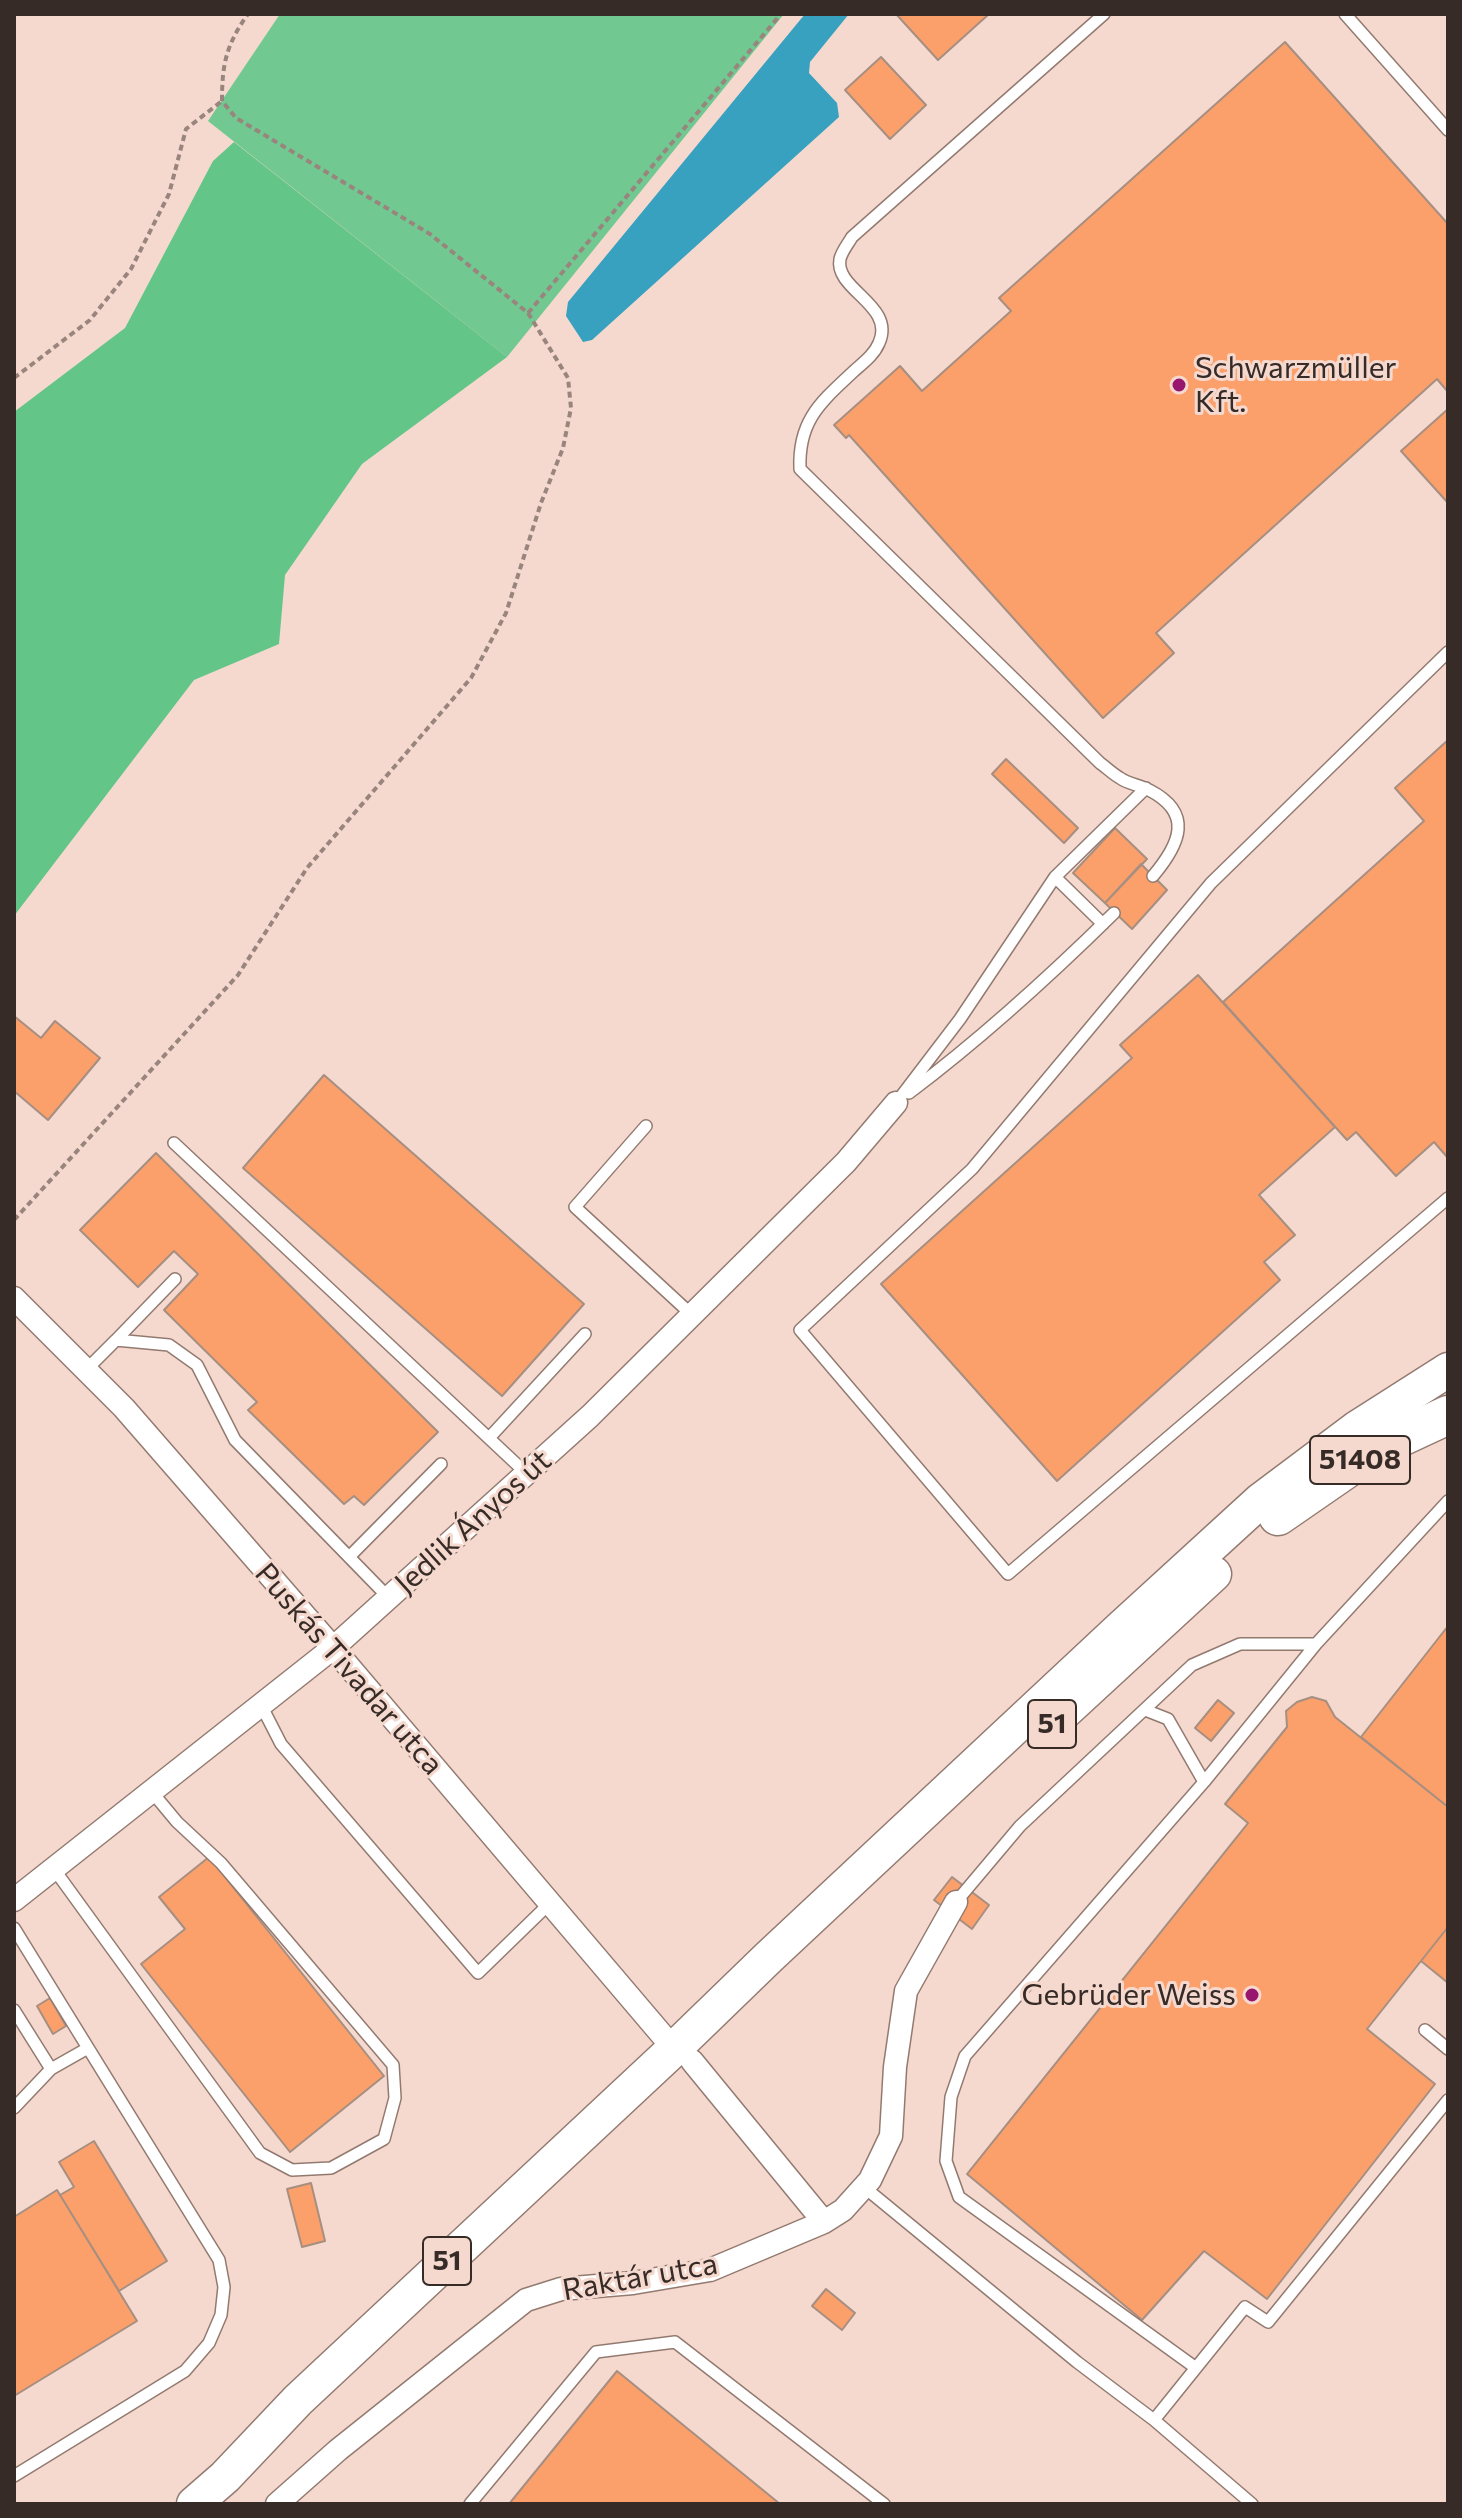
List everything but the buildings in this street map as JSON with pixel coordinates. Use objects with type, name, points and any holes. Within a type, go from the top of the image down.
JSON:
[{"type":"highway","name":"51408","points":[[1278,1516],[1375,1449],[1448,1415]]},
{"type":"main road","name":"51","points":[[683,2055],[995,1744],[1261,1500],[1357,1428],[1448,1370]]},
{"type":"main road","name":"51","points":[[194,2504],[225,2477],[298,2400],[1278,1516],[1359,1445],[1448,1387]]},
{"type":"street","name":"Jedlik Ányos út","points":[[14,1900],[333,1648],[389,1598],[590,1416],[846,1162],[896,1103]]},
{"type":"street","name":"Puskás Tivadar utca","points":[[14,1298],[124,1408],[824,2222]]},
{"type":"street","name":"Raktár utca","points":[[283,2502],[338,2450],[526,2300],[561,2289],[633,2283],[710,2270],[824,2222],[843,2210],[870,2180],[891,2136],[895,2067],[906,1991],[956,1902]]},
{"type":"lane","points":[[1104,14],[852,237],[839,262],[844,277],[878,313],[880,342],[870,356],[824,399],[807,421],[799,446],[800,469],[1100,763],[1123,780],[1146,788],[1171,805],[1178,821],[1179,838],[1153,876]]},
{"type":"lane","points":[[1345,14],[1448,130]]},
{"type":"lane","points":[[1448,652],[1211,883],[972,1169],[800,1330],[1008,1574],[1448,1198]]},
{"type":"lane","points":[[896,1103],[960,1019],[1055,877],[1146,788]]},
{"type":"lane","points":[[1055,877],[1103,924]]},
{"type":"lane","points":[[896,1103],[1006,1016],[1114,913]]},
{"type":"lane","points":[[646,1126],[575,1207],[692,1315]]},
{"type":"lane","points":[[174,1143],[526,1473]]},
{"type":"lane","points":[[86,1370],[175,1279]]},
{"type":"lane","points":[[489,1438],[585,1334]]},
{"type":"lane","points":[[116,1340],[169,1345],[197,1365],[235,1440],[389,1598]]},
{"type":"lane","points":[[349,1557],[441,1464]]},
{"type":"lane","points":[[1196,2368],[959,2197],[946,2161],[951,2097],[965,2056],[1204,1782],[1316,1644],[1448,1501]]},
{"type":"lane","name":"Raktár utca","points":[[956,1902],[1020,1826],[1192,1665],[1240,1644],[1316,1644]]},
{"type":"lane","points":[[261,1705],[281,1744],[478,1973],[549,1904]]},
{"type":"lane","points":[[1145,1710],[1168,1719],[1204,1782]]},
{"type":"lane","points":[[54,1869],[260,2153],[292,2170],[331,2168],[384,2139],[395,2098],[393,2065],[221,1863],[177,1822],[152,1792]]},
{"type":"lane","points":[[14,1928],[219,2260],[224,2287],[221,2315],[209,2343],[185,2371],[14,2476]]},
{"type":"lane","points":[[14,2010],[51,2069]]},
{"type":"lane","points":[[1425,2030],[1448,2049]]},
{"type":"lane","points":[[14,2108],[51,2069],[88,2048]]},
{"type":"lane","points":[[1154,2420],[1245,2307],[1268,2322],[1448,2100]]},
{"type":"lane","points":[[864,2187],[1077,2362],[1154,2420],[1252,2504]]},
{"type":"lane","points":[[470,2504],[596,2352],[675,2342],[884,2504]]},
{"type":"path","points":[[14,1220],[238,975],[307,868],[471,678],[506,613],[541,503],[563,448],[571,408],[568,378],[528,313],[430,234],[236,118],[222,101],[222,70],[231,38],[248,14]]},
{"type":"path","points":[[528,313],[781,14]]},
{"type":"path","points":[[14,378],[90,320],[131,269],[169,194],[186,129],[222,101]]},
{"type":"green space","points":[[280,14],[784,14],[507,357],[208,121]]},
{"type":"green space","points":[[234,142],[507,357],[362,464],[285,575],[279,644],[194,680],[14,916],[14,412],[125,328],[213,161]]},
{"type":"water","points":[[805,14],[849,14],[810,62],[809,73],[837,103],[839,117],[592,340],[583,342],[566,316],[568,302]]},
{"type":"place","name":"Schwarzmüller Kft.","points":[[1179,385]]},
{"type":"place","name":"Gebrüder Weiss","points":[[1252,1995]]}]
